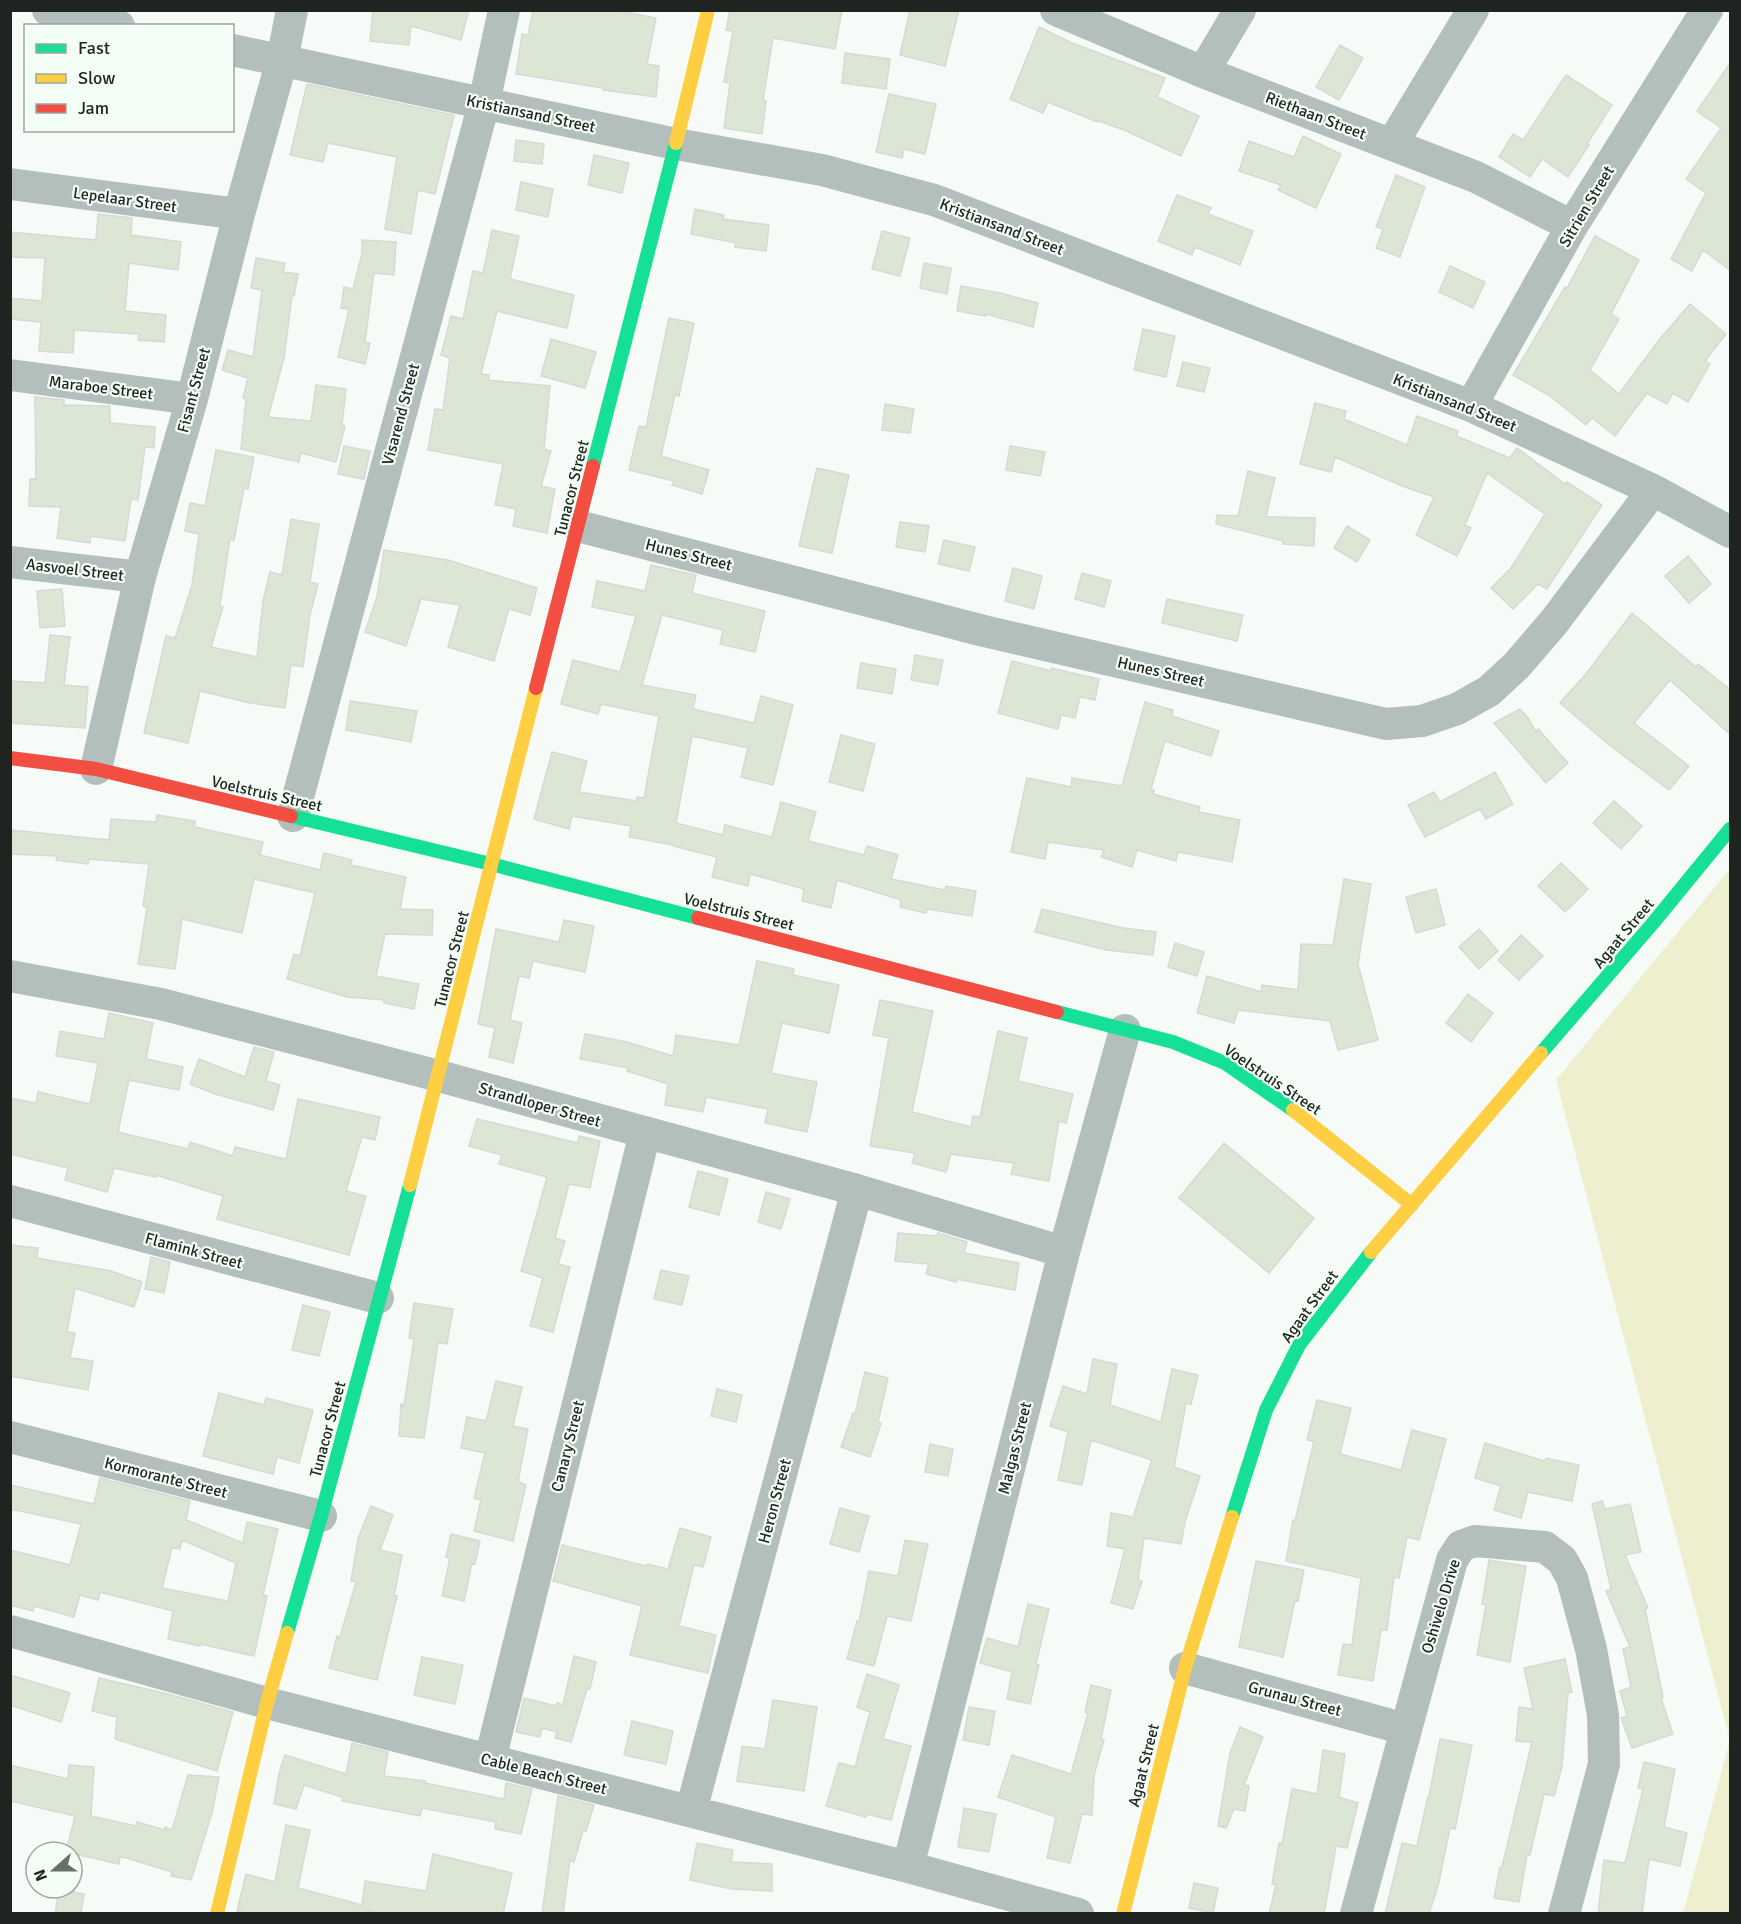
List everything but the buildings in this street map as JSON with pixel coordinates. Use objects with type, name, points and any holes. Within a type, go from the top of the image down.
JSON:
[{"type":"street","points":[[48,10],[109,24]]},
{"type":"street","name":"Fisant Street","points":[[96,769],[140,577],[192,399],[239,214],[282,60],[292,10]]},
{"type":"street","name":"Visarend Street","points":[[293,816],[484,103],[504,10]]},
{"type":"street","name":"Tunacor Street","points":[[217,1914],[267,1703],[321,1516],[439,1076],[708,10]]},
{"type":"street","name":"Riethaan Street","points":[[1056,10],[1203,72],[1476,177],[1572,226]]},
{"type":"street","points":[[1203,72],[1240,10]]},
{"type":"street","points":[[1392,144],[1473,10]]},
{"type":"street","name":"Sitrien Street","points":[[1471,406],[1572,226],[1707,10]]},
{"type":"street","name":"Kristiansand Street","points":[[234,50],[676,144],[822,170],[934,200],[1471,406],[1653,490],[1731,532]]},
{"type":"street","name":"Lepelaar Street","points":[[10,184],[239,214]]},
{"type":"street","name":"Maraboe Street","points":[[10,375],[192,399]]},
{"type":"street","name":"Hunes Street","points":[[578,526],[984,631],[1386,724],[1422,721],[1457,709],[1489,691],[1517,665],[1554,622],[1653,490]]},
{"type":"street","name":"Aasvoel Street","points":[[10,562],[140,577]]},
{"type":"street","name":"Voelstruis Street","points":[[10,758],[96,769],[491,864],[1173,1042],[1225,1063],[1300,1115],[1412,1204]]},
{"type":"street","name":"Agaat Street","points":[[1123,1914],[1185,1668],[1266,1410],[1299,1345],[1353,1273],[1731,829]]},
{"type":"street","name":"Strandloper Street","points":[[10,976],[161,1004],[439,1076],[857,1190],[1064,1252]]},
{"type":"street","name":"Malgas Street","points":[[908,1867],[1064,1252],[1125,1030]]},
{"type":"street","name":"Canary Street","points":[[490,1760],[645,1133]]},
{"type":"street","name":"Heron Street","points":[[691,1811],[857,1190]]},
{"type":"street","name":"Flamink Street","points":[[10,1201],[378,1298]]},
{"type":"street","name":"Kormorante Street","points":[[10,1437],[321,1516]]},
{"type":"street","name":"Oshivelo Drive","points":[[1356,1914],[1404,1729],[1452,1560],[1461,1546],[1475,1541],[1545,1546],[1562,1560],[1572,1578],[1591,1649],[1604,1715],[1604,1764],[1564,1914]]},
{"type":"street","name":"Cable Beach Street","points":[[10,1630],[267,1703],[908,1867],[1078,1914]]},
{"type":"street","name":"Grunau Street","points":[[1185,1668],[1404,1729]]},
{"type":"green space","points":[[1730,869],[1730,1740],[1556,1080]]},
{"type":"green space","points":[[1730,1740],[1730,1913],[1683,1914]]},
{"type":"traffic: fast","points":[[593,466],[676,143]]},
{"type":"traffic: fast","points":[[291,816],[491,864],[698,918]]},
{"type":"traffic: fast","points":[[1541,1053],[1730,829]]},
{"type":"traffic: fast","points":[[1057,1012],[1173,1042],[1225,1063],[1293,1110]]},
{"type":"traffic: fast","points":[[287,1633],[321,1516],[410,1185]]},
{"type":"traffic: fast","points":[[1232,1517],[1266,1410],[1299,1345],[1371,1252]]},
{"type":"traffic: slow","points":[[676,143],[708,10]]},
{"type":"traffic: slow","points":[[410,1185],[536,688]]},
{"type":"traffic: slow","points":[[1371,1252],[1541,1053]]},
{"type":"traffic: slow","points":[[1293,1110],[1412,1205]]},
{"type":"traffic: slow","points":[[1123,1914],[1185,1668],[1232,1517]]},
{"type":"traffic: slow","points":[[217,1914],[267,1703],[287,1633]]},
{"type":"traffic: jam","points":[[536,688],[593,466]]},
{"type":"traffic: jam","points":[[10,758],[96,769],[291,816]]},
{"type":"traffic: jam","points":[[698,918],[1057,1012]]}]
